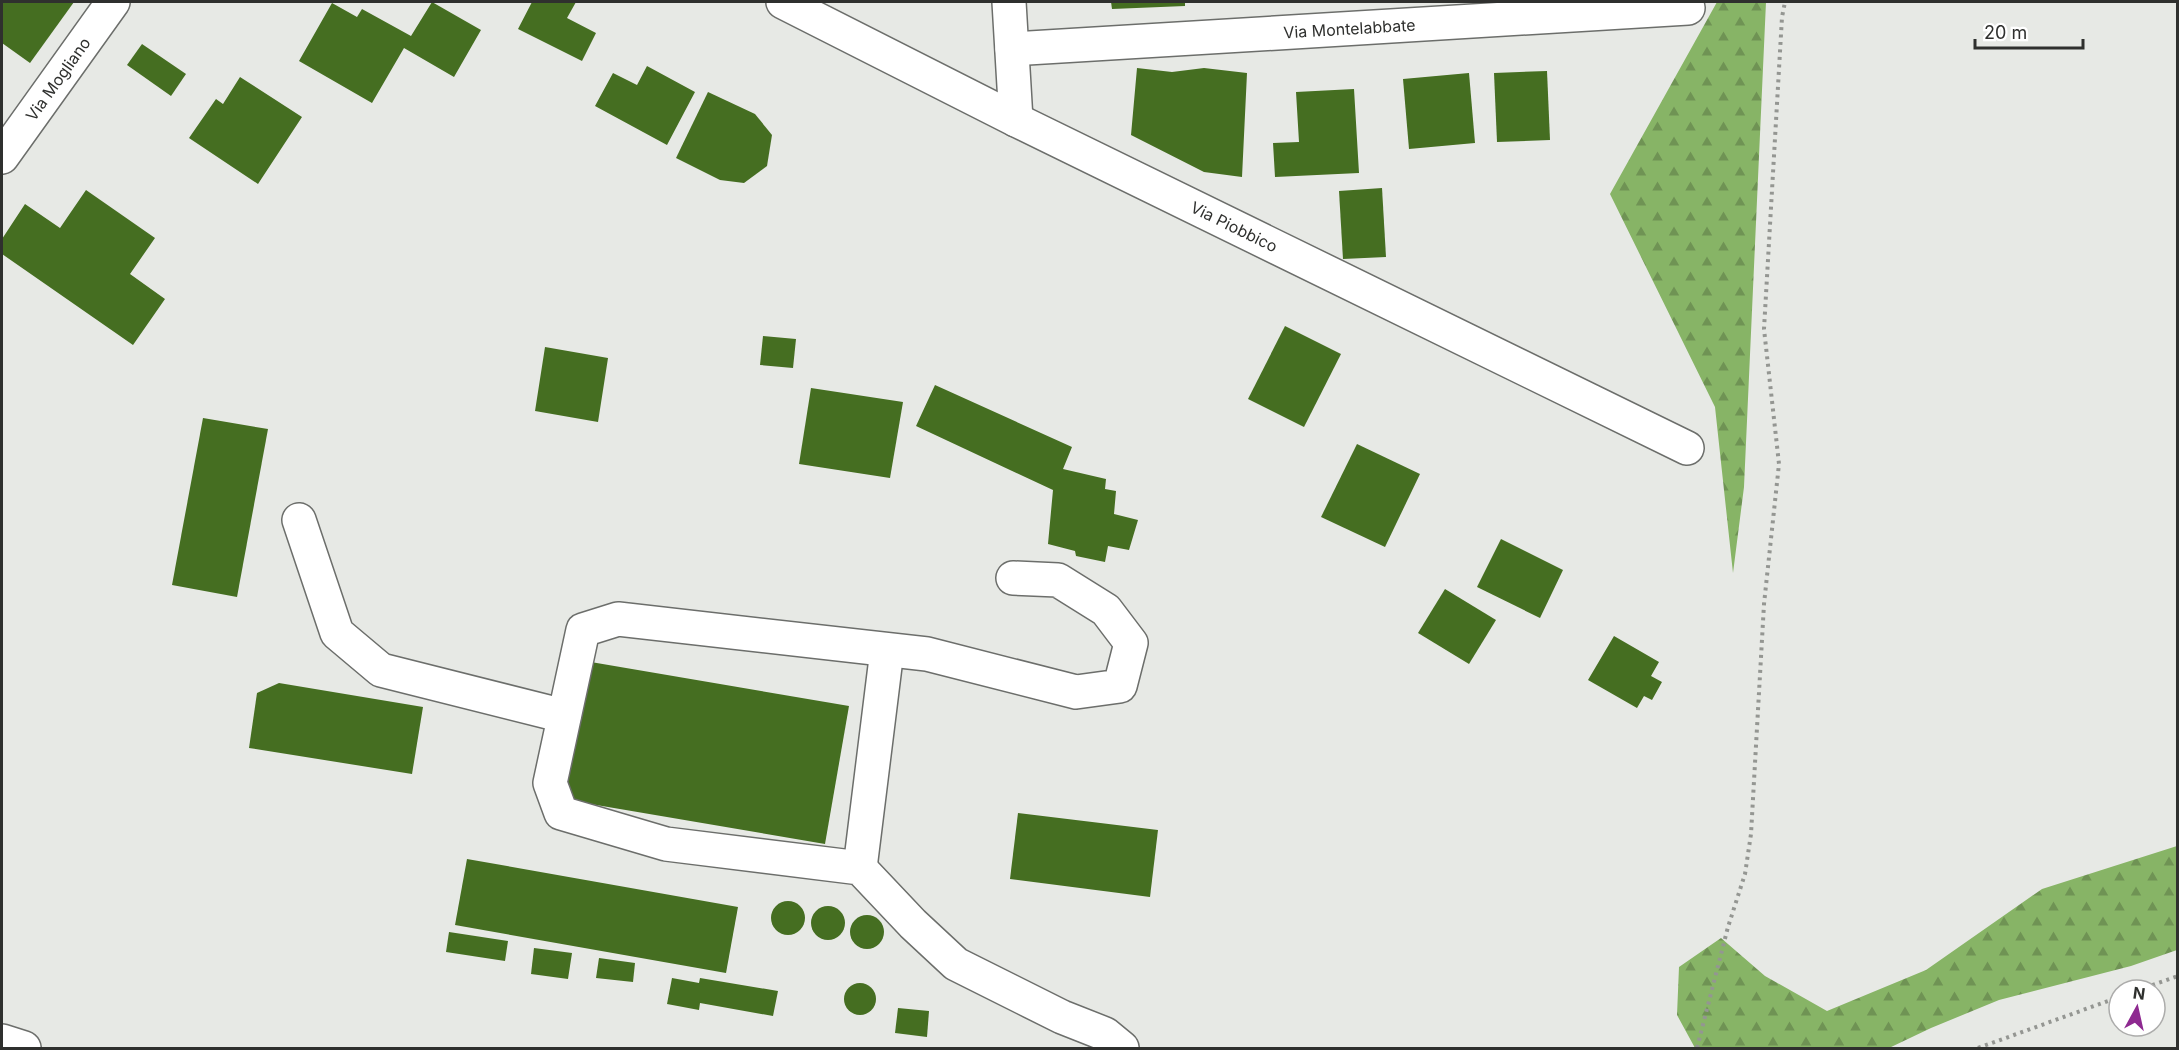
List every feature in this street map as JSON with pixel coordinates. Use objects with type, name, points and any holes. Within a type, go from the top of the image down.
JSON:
[{"type":"street","name":"Via Mogliano","points":[[2,157],[113,2]]},
{"type":"street","name":"Via Piobbico","points":[[783,2],[1016,120],[1687,448]]},
{"type":"street","points":[[1009,2],[1016,120]]},
{"type":"street","name":"Via Montelabbate","points":[[1012,49],[1688,8]]},
{"type":"street","points":[[299,520],[337,633],[381,670],[564,716]]},
{"type":"street","points":[[1013,578],[1058,580],[1106,609],[1131,643],[1120,686],[1076,692],[927,654],[618,619],[583,630],[550,783],[561,813],[666,844],[860,867],[913,924],[956,964],[1062,1017],[1104,1034],[1122,1048]]},
{"type":"street","points":[[860,867],[887,650]]},
{"type":"street","points":[[2,1041],[24,1048]]},
{"type":"path","points":[[1697,1048],[1728,927],[1745,874],[1751,834],[1764,604],[1779,464],[1764,329],[1782,17],[1785,2]]},
{"type":"path","points":[[1978,1048],[2107,1001]]},
{"type":"green space","points":[[1717,2],[1766,2],[1744,487],[1733,573],[1715,407],[1610,194]]},
{"type":"green space","points":[[2177,846],[2177,950],[2131,966],[1999,1000],[1889,1048],[1695,1048],[1677,1015],[1679,967],[1721,938],[1765,976],[1827,1011],[1926,970],[2042,889]]},
{"type":"building","points":[[2,2],[74,2],[30,63],[2,43]]},
{"type":"building","points":[[432,2],[481,30],[454,77],[404,48],[372,103],[299,61],[332,3],[357,17],[362,9],[411,36]]},
{"type":"building","points":[[532,2],[576,2],[567,18],[596,33],[582,61],[518,29]]},
{"type":"building","points":[[1111,2],[1185,2],[1185,6],[1112,9]]},
{"type":"building","points":[[142,44],[186,74],[171,96],[127,65]]},
{"type":"building","points":[[647,66],[695,92],[667,145],[595,106],[613,73],[637,85]]},
{"type":"building","points":[[1137,68],[1172,72],[1204,68],[1247,73],[1242,177],[1204,172],[1131,135]]},
{"type":"building","points":[[1547,71],[1550,140],[1497,142],[1494,73]]},
{"type":"building","points":[[1469,73],[1475,143],[1409,149],[1403,79]]},
{"type":"building","points":[[240,77],[302,117],[258,184],[189,138],[216,99],[223,104]]},
{"type":"building","points":[[1354,89],[1359,173],[1275,177],[1273,143],[1299,142],[1296,92]]},
{"type":"building","points":[[708,92],[755,114],[772,135],[767,166],[744,183],[720,180],[676,158]]},
{"type":"building","points":[[1382,188],[1386,257],[1343,259],[1339,191]]},
{"type":"building","points":[[86,190],[155,238],[130,274],[165,299],[133,345],[2,254],[2,239],[25,204],[60,228]]},
{"type":"building","points":[[1285,326],[1341,354],[1304,427],[1248,399]]},
{"type":"building","points":[[763,336],[796,339],[793,368],[760,365]]},
{"type":"building","points":[[545,347],[608,358],[598,422],[535,411]]},
{"type":"building","points":[[935,385],[1072,447],[1063,469],[1106,479],[1105,489],[1116,491],[1114,514],[1138,520],[1129,550],[1108,546],[1105,562],[1076,556],[1075,551],[1048,544],[1053,490],[916,426]]},
{"type":"building","points":[[811,388],[903,402],[890,478],[799,464]]},
{"type":"building","points":[[203,418],[268,429],[237,597],[172,585]]},
{"type":"building","points":[[1357,444],[1420,474],[1385,547],[1321,517]]},
{"type":"building","points":[[1501,539],[1563,570],[1540,618],[1477,587]]},
{"type":"building","points":[[1445,589],[1496,620],[1469,664],[1418,633]]},
{"type":"building","points":[[1614,636],[1659,662],[1651,676],[1662,682],[1652,700],[1644,696],[1637,708],[1588,680]]},
{"type":"building","points":[[585,661],[849,706],[825,844],[561,799]]},
{"type":"building","points":[[279,683],[423,707],[412,774],[249,748],[257,693]]},
{"type":"building","points":[[1018,813],[1158,830],[1150,897],[1010,879]]},
{"type":"building","points":[[467,859],[738,907],[726,973],[455,925]]},
{"type":"building","points":[[788,901],[800,906],[805,918],[800,930],[788,935],[776,930],[771,918],[776,906]]},
{"type":"building","points":[[828,906],[840,911],[845,923],[840,935],[828,940],[816,935],[811,923],[816,911]]},
{"type":"building","points":[[867,915],[879,920],[884,932],[879,944],[867,949],[855,944],[850,932],[855,920]]},
{"type":"building","points":[[449,932],[508,941],[505,961],[446,952]]},
{"type":"building","points":[[534,948],[572,953],[568,979],[531,974]]},
{"type":"building","points":[[599,958],[635,963],[633,982],[596,978]]},
{"type":"building","points":[[672,978],[699,983],[700,978],[778,991],[773,1016],[700,1003],[699,1010],[667,1004]]},
{"type":"building","points":[[860,983],[871,988],[876,999],[871,1010],[860,1015],[849,1010],[844,999],[849,988]]},
{"type":"building","points":[[898,1008],[929,1011],[927,1037],[895,1033]]}]
